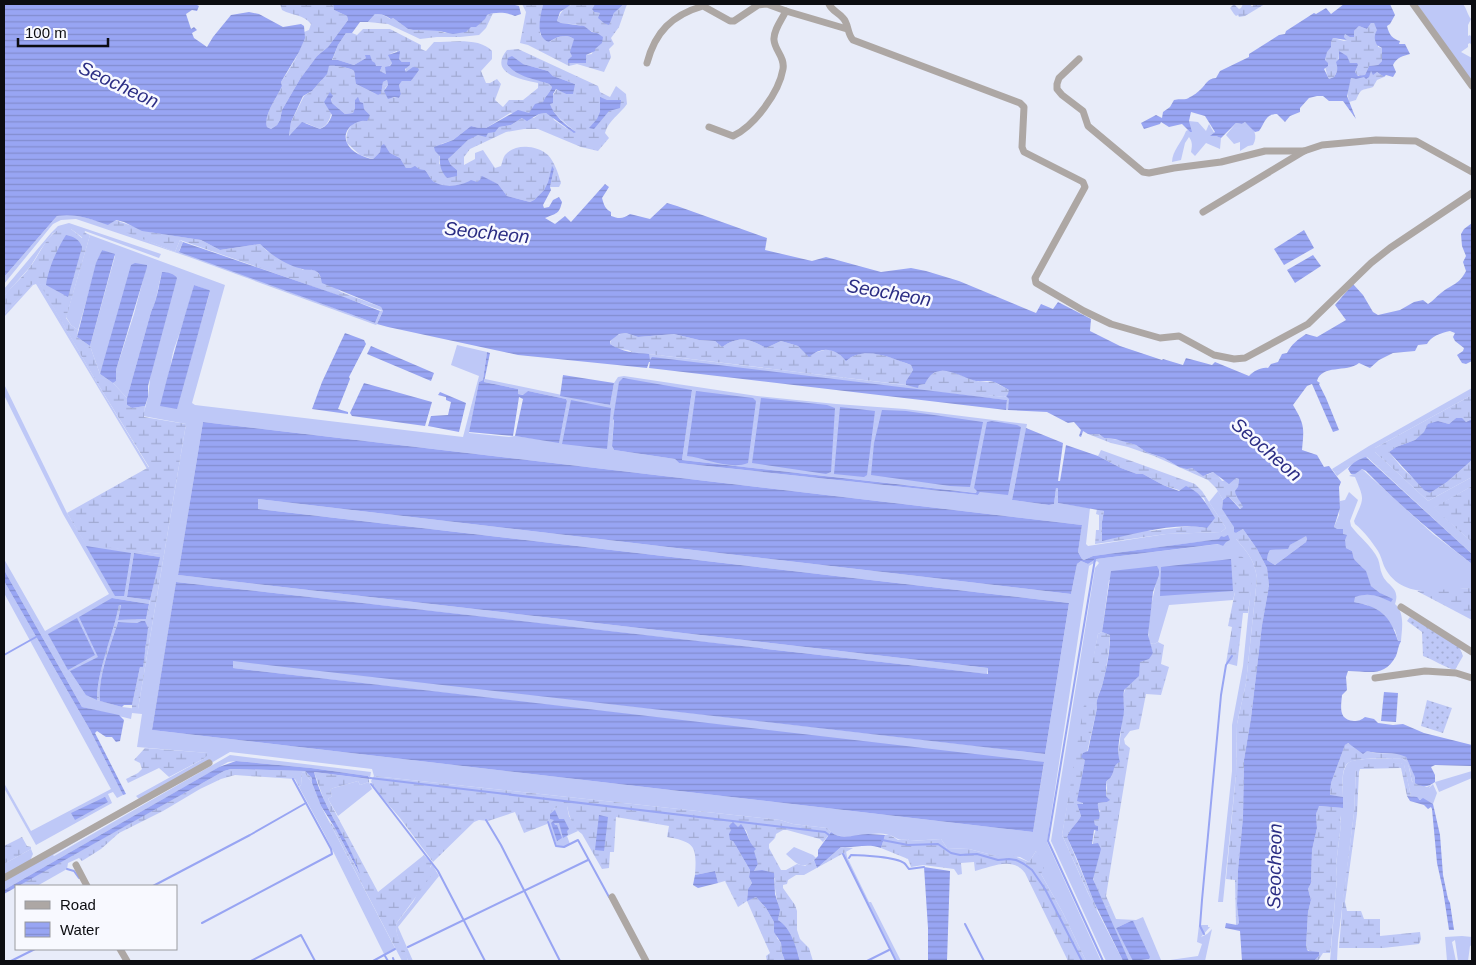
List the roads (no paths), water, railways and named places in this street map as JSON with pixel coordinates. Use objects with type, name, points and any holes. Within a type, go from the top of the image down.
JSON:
[{"type":"street","points":[[647,63],[651,46],[661,32],[673,20],[703,6],[708,7],[730,21],[734,21],[762,4],[767,4],[847,28]]},
{"type":"street","points":[[829,4],[832,10],[843,17],[846,22],[848,35],[853,40],[1020,103],[1024,107],[1022,147],[1024,152],[1083,182],[1085,187],[1035,278],[1036,283],[1084,311],[1111,324],[1160,338],[1179,336],[1214,355],[1234,360],[1245,358],[1308,324],[1371,263],[1390,248],[1472,193]]},
{"type":"street","points":[[1413,4],[1472,86]]},
{"type":"street","points":[[709,127],[733,136],[742,132],[762,110],[776,90],[783,68],[782,57],[774,40],[786,11]]},
{"type":"street","points":[[1079,59],[1059,78],[1057,89],[1062,95],[1083,110],[1088,126],[1143,172],[1149,173],[1222,162],[1265,151],[1304,151]]},
{"type":"street","points":[[1203,212],[1304,151],[1322,145],[1376,140],[1416,141],[1472,172]]},
{"type":"street","points":[[1401,607],[1472,652]]},
{"type":"street","points":[[1375,678],[1425,671],[1456,673],[1472,678]]},
{"type":"street","points":[[4,878],[209,763]]},
{"type":"street","points":[[76,865],[86,885]]},
{"type":"street","points":[[612,897],[646,961]]},
{"type":"street","points":[[121,950],[127,961]]},
{"type":"water","name":"Seocheon","points":[[4,4],[195,4],[199,6],[197,11],[192,10],[186,14],[191,29],[194,27],[197,30],[192,33],[194,38],[207,47],[231,15],[249,12],[259,14],[283,27],[301,24],[304,26],[305,38],[281,82],[282,86],[267,117],[267,127],[271,129],[280,120],[282,110],[300,79],[317,56],[328,47],[348,20],[347,16],[334,10],[333,4],[519,6],[521,14],[515,16],[504,13],[490,14],[476,27],[471,27],[466,32],[453,34],[408,29],[393,18],[391,19],[380,14],[375,14],[368,22],[360,22],[352,33],[346,33],[338,45],[332,60],[354,65],[366,58],[365,55],[370,55],[376,66],[382,66],[380,71],[386,74],[385,67],[390,66],[392,63],[388,55],[400,51],[399,59],[402,62],[410,62],[410,65],[405,69],[406,72],[413,67],[419,70],[411,81],[402,81],[399,85],[401,94],[399,98],[388,99],[384,91],[388,85],[387,80],[383,82],[381,94],[378,95],[356,84],[353,70],[329,66],[327,74],[312,91],[303,96],[291,122],[289,136],[302,122],[320,129],[326,125],[332,115],[324,102],[330,92],[333,96],[331,99],[332,103],[345,114],[353,113],[355,100],[358,97],[360,102],[363,103],[364,109],[370,115],[367,121],[358,122],[351,126],[346,134],[347,143],[355,152],[373,159],[380,152],[381,146],[384,144],[390,153],[400,158],[406,168],[415,166],[425,170],[431,179],[441,185],[457,185],[471,180],[477,182],[482,176],[498,184],[507,196],[530,202],[544,190],[552,166],[554,169],[551,190],[543,205],[544,208],[549,207],[553,200],[559,197],[562,202],[558,211],[545,218],[555,224],[565,216],[571,222],[605,184],[609,187],[602,198],[607,210],[614,217],[623,218],[630,214],[650,219],[667,203],[767,238],[765,250],[812,261],[826,257],[881,272],[911,268],[926,271],[959,281],[1036,313],[1041,304],[1053,309],[1058,302],[1091,319],[1090,331],[1120,346],[1183,365],[1186,358],[1212,365],[1215,362],[1249,376],[1278,362],[1282,354],[1287,353],[1295,342],[1306,334],[1317,337],[1346,320],[1335,305],[1353,284],[1363,295],[1373,312],[1378,315],[1400,310],[1414,302],[1423,300],[1428,304],[1430,303],[1458,282],[1466,271],[1463,262],[1466,256],[1462,246],[1461,234],[1472,223],[1472,361],[1466,364],[1462,363],[1457,355],[1464,348],[1455,341],[1453,337],[1455,333],[1450,331],[1434,337],[1427,344],[1418,345],[1415,351],[1393,353],[1379,360],[1370,368],[1359,363],[1348,368],[1324,372],[1317,381],[1320,383],[1339,430],[1333,432],[1312,384],[1307,386],[1293,405],[1303,427],[1302,450],[1317,455],[1324,467],[1329,466],[1341,482],[1339,487],[1340,508],[1334,527],[1343,529],[1343,534],[1347,535],[1345,540],[1346,548],[1352,551],[1354,559],[1366,571],[1371,586],[1393,599],[1391,602],[1378,596],[1365,595],[1355,597],[1354,602],[1371,607],[1383,614],[1395,632],[1398,641],[1401,641],[1396,656],[1386,668],[1375,672],[1348,671],[1346,677],[1347,690],[1342,695],[1341,708],[1343,715],[1345,718],[1354,721],[1365,717],[1374,719],[1378,723],[1403,724],[1424,733],[1472,745],[1472,766],[1435,765],[1431,767],[1435,775],[1435,782],[1428,786],[1421,786],[1415,783],[1415,777],[1406,757],[1397,754],[1367,751],[1363,754],[1348,743],[1345,745],[1331,783],[1330,795],[1343,797],[1343,808],[1319,806],[1316,814],[1317,828],[1312,850],[1311,883],[1308,889],[1311,900],[1308,912],[1306,948],[1308,951],[1319,952],[1319,956],[1314,961],[1242,961],[1240,931],[1225,928],[1226,923],[1237,925],[1239,923],[1237,905],[1238,870],[1243,817],[1244,760],[1269,586],[1267,568],[1257,549],[1243,529],[1236,533],[1234,532],[1234,527],[1222,509],[1223,500],[1228,496],[1240,509],[1243,507],[1235,491],[1238,487],[1239,479],[1236,478],[1229,484],[1213,472],[1203,476],[1192,468],[1179,467],[1164,458],[1146,452],[1136,445],[1104,438],[1099,434],[1088,434],[1083,431],[1081,437],[1079,436],[1081,430],[1074,422],[1068,423],[1047,412],[1008,410],[1009,399],[1006,396],[1009,390],[993,382],[976,381],[948,371],[941,371],[935,372],[925,384],[919,385],[918,388],[906,385],[906,381],[913,370],[911,365],[878,354],[861,354],[853,356],[846,361],[837,353],[828,350],[819,351],[809,357],[798,346],[781,341],[766,348],[749,340],[734,341],[722,347],[715,341],[699,340],[674,334],[638,337],[626,333],[619,334],[610,341],[610,344],[624,350],[649,354],[650,360],[652,357],[1007,400],[1006,410],[649,368],[650,362],[647,368],[518,355],[388,327],[377,324],[383,311],[381,307],[322,283],[320,276],[315,271],[304,270],[285,262],[274,256],[260,244],[220,250],[201,240],[142,231],[116,220],[108,225],[77,216],[57,216],[4,277]],"holes":[[[1306,536],[1306,542],[1275,565],[1267,560],[1270,550],[1288,549],[1290,545]]]},
{"type":"water","points":[[572,4],[560,12],[557,21],[584,26],[603,37],[602,43],[595,51],[586,55],[586,63],[568,63],[572,56],[570,52],[574,39],[571,37],[561,36],[549,42],[542,36],[540,21],[543,5]]},
{"type":"water","points":[[595,4],[624,4],[614,13],[609,25],[598,18],[600,13],[594,12],[592,9]]},
{"type":"water","points":[[1344,4],[1390,4],[1395,15],[1387,26],[1389,32],[1393,38],[1400,41],[1399,44],[1405,44],[1410,54],[1396,60],[1393,65],[1396,72],[1393,77],[1386,75],[1384,77],[1377,72],[1373,75],[1371,71],[1366,79],[1364,77],[1351,78],[1347,96],[1356,119],[1343,101],[1329,101],[1323,96],[1317,96],[1309,98],[1300,108],[1300,112],[1290,116],[1285,122],[1277,114],[1273,114],[1266,120],[1259,131],[1255,132],[1245,122],[1242,124],[1236,123],[1221,138],[1210,136],[1215,132],[1205,116],[1191,112],[1189,121],[1192,132],[1182,124],[1169,127],[1161,122],[1144,129],[1141,123],[1156,115],[1162,118],[1163,112],[1170,107],[1174,100],[1193,96],[1208,81],[1216,78],[1220,71],[1249,57],[1249,54],[1279,35],[1285,34],[1286,31],[1314,13],[1316,14],[1326,8],[1331,14]],"holes":[[[1371,23],[1374,23],[1377,30],[1375,41],[1382,48],[1382,61],[1378,65],[1369,66],[1365,75],[1358,76],[1355,72],[1357,63],[1350,63],[1347,56],[1339,51],[1339,59],[1336,62],[1337,71],[1334,77],[1329,79],[1324,69],[1328,66],[1325,60],[1333,38],[1347,40],[1344,37],[1345,34],[1354,37],[1354,31],[1359,26],[1367,29]]]},
{"type":"water","points":[[512,56],[523,64],[548,71],[553,76],[575,84],[573,94],[566,94],[556,89],[553,94],[553,103],[550,104],[557,116],[576,132],[574,133],[546,113],[539,114],[527,121],[522,118],[511,125],[499,127],[495,132],[488,133],[486,137],[478,135],[468,140],[448,159],[457,170],[457,176],[447,178],[441,168],[440,156],[434,147],[453,140],[471,126],[486,128],[518,110],[529,113],[535,104],[543,102],[551,89],[552,87],[549,84],[515,72],[507,64],[508,58]]},
{"type":"water","points":[[600,97],[607,100],[621,100],[620,108],[609,111],[594,129],[589,128],[600,112]]},
{"type":"water","points":[[1304,230],[1314,248],[1284,265],[1274,249]]},
{"type":"water","points":[[66,235],[76,239],[82,247],[68,297],[46,285],[53,259]]},
{"type":"water","points":[[183,242],[380,311],[375,323],[179,252]]},
{"type":"water","points":[[102,250],[115,254],[90,346],[77,337],[96,263]]},
{"type":"water","points":[[1313,255],[1321,266],[1295,283],[1287,270]]},
{"type":"water","points":[[135,263],[147,265],[147,267],[116,370],[116,381],[113,383],[100,374],[131,265]]},
{"type":"water","points":[[162,272],[175,275],[177,278],[148,386],[148,397],[145,406],[132,408],[127,405],[127,398]]},
{"type":"water","points":[[194,285],[210,291],[177,409],[160,406],[172,360]]},
{"type":"water","points":[[345,333],[364,340],[366,344],[349,377],[350,379],[338,409],[348,412],[348,414],[312,409],[322,382]]},
{"type":"water","points":[[371,346],[434,373],[431,381],[367,354]]},
{"type":"water","points":[[487,352],[490,353],[484,382],[518,389],[518,394],[523,395],[528,391],[566,399],[559,443],[515,436],[523,399],[519,397],[513,436],[469,432],[479,382],[483,380]]},
{"type":"water","points":[[563,375],[614,383],[610,405],[560,396]]},
{"type":"water","points":[[623,378],[692,390],[682,460],[976,493],[977,491],[974,488],[987,422],[1017,425],[1021,427],[1008,495],[980,492],[978,495],[679,463],[675,459],[614,450],[612,446],[613,419],[619,382]]},
{"type":"water","points":[[364,383],[432,402],[425,426],[352,416],[350,413]]},
{"type":"water","points":[[696,391],[753,398],[756,401],[748,463],[733,465],[687,456]]},
{"type":"water","points":[[440,392],[466,403],[459,432],[428,426],[431,416],[448,415],[451,402],[446,400],[446,397],[438,395]]},
{"type":"water","points":[[761,398],[827,405],[835,408],[831,472],[826,474],[752,463]]},
{"type":"water","points":[[571,400],[611,408],[607,449],[562,444]]},
{"type":"water","points":[[840,407],[875,411],[867,475],[864,477],[834,474]]},
{"type":"water","points":[[882,410],[906,411],[983,422],[970,487],[871,475],[874,443]]},
{"type":"water","points":[[1456,418],[1462,418],[1466,422],[1472,419],[1472,460],[1447,482],[1430,493],[1424,490],[1389,452],[1396,447],[1415,440],[1424,432],[1428,424],[1438,421],[1449,424]]},
{"type":"water","points":[[203,422],[1082,525],[1078,552],[1084,560],[1093,556],[1219,539],[1221,536],[1228,535],[1230,540],[1223,546],[1218,544],[1096,559],[1088,564],[1081,561],[1077,564],[1071,594],[258,499],[258,509],[1069,603],[1045,754],[233,661],[233,668],[1044,762],[1033,832],[152,730],[176,582],[988,674],[988,668],[178,575]]},
{"type":"water","points":[[1026,428],[1063,443],[1058,481],[1060,481],[1066,445],[1098,456],[1121,468],[1137,474],[1143,474],[1179,491],[1186,486],[1200,496],[1215,518],[1207,528],[1168,528],[1102,541],[1104,511],[1058,503],[1058,488],[1056,488],[1054,504],[1012,500]]},
{"type":"water","points":[[1366,457],[1472,554],[1472,564],[1391,496],[1366,471],[1362,469],[1355,474],[1351,474],[1348,469]]},
{"type":"water","points":[[86,546],[131,553],[124,596],[115,596]]},
{"type":"water","points":[[134,553],[160,557],[150,600],[127,597]]},
{"type":"water","points":[[1231,559],[1233,591],[1160,596],[1161,567]]},
{"type":"water","points":[[1157,566],[1159,575],[1153,592],[1148,635],[1153,653],[1149,659],[1140,662],[1139,676],[1124,690],[1124,710],[1118,750],[1120,762],[1115,766],[1111,777],[1106,782],[1106,796],[1110,800],[1098,803],[1099,819],[1094,820],[1095,825],[1098,826],[1098,831],[1094,830],[1092,844],[1098,843],[1101,849],[1093,879],[1129,961],[1123,961],[1094,902],[1067,837],[1081,816],[1077,804],[1083,803],[1077,801],[1085,760],[1081,757],[1083,753],[1088,751],[1097,702],[1108,659],[1110,635],[1102,632],[1111,571]]},
{"type":"water","points":[[4,570],[82,707],[119,715],[124,720],[120,741],[116,742],[112,737],[106,737],[97,731],[95,733],[126,794],[123,795],[90,730],[4,581]]},
{"type":"water","points":[[112,598],[149,604],[146,619],[118,620],[121,605],[119,605],[102,665],[97,700],[86,695],[70,671],[98,657],[79,617]]},
{"type":"water","points":[[77,618],[95,655],[68,670],[48,634]]},
{"type":"water","points":[[145,621],[148,628],[143,667],[140,667],[132,705],[124,705],[122,707],[100,701],[103,671],[118,622],[137,623]]},
{"type":"water","points":[[1384,692],[1398,693],[1396,722],[1381,721]]},
{"type":"water","points":[[236,761],[311,768],[368,776],[370,779],[314,772],[323,798],[360,874],[321,806],[312,783],[312,778],[305,771],[231,769],[224,771],[20,885],[15,885],[15,888],[4,894],[4,890],[219,767]]},
{"type":"water","points":[[1407,796],[1417,797],[1420,800],[1423,798],[1433,804],[1440,835],[1443,875],[1454,930],[1449,930],[1437,863],[1432,809],[1431,807],[1428,809],[1424,805],[1410,801]]},
{"type":"water","points":[[105,797],[108,802],[75,820],[71,813]]},
{"type":"water","points":[[555,810],[559,819],[564,819],[569,829],[567,831],[568,835],[563,838],[559,823],[554,823],[557,825],[562,838],[557,841],[551,823],[554,820],[550,819],[550,814]]},
{"type":"water","points":[[599,815],[608,817],[604,851],[595,850]]},
{"type":"water","points":[[733,822],[738,827],[741,824],[751,844],[756,849],[754,851],[758,864],[754,871],[762,870],[774,873],[775,894],[780,910],[778,920],[783,923],[790,933],[800,961],[785,961],[781,943],[774,932],[774,922],[766,908],[756,897],[747,901],[748,889],[752,883],[749,877],[750,870],[733,841],[730,840],[729,834],[731,830],[729,826]]},
{"type":"water","points":[[831,832],[844,837],[868,834],[885,835],[881,848],[866,846],[841,847],[817,868],[814,860],[818,856],[818,850]]},
{"type":"water","points":[[924,867],[950,871],[947,961],[928,961]]},
{"type":"water","points":[[715,871],[718,883],[698,888],[693,885],[695,875]]},
{"type":"water","points":[[1133,921],[1150,957],[1149,959],[1133,961],[1116,928]]},
{"type":"waterway","points":[[1095,559],[1048,841],[1103,961]]},
{"type":"waterway","points":[[4,655],[36,637]]},
{"type":"waterway","points":[[1204,934],[1200,926],[1221,695],[1226,665],[1232,656]]},
{"type":"waterway","points":[[370,778],[825,832],[829,835]]},
{"type":"waterway","points":[[202,923],[332,854],[293,779]]},
{"type":"waterway","points":[[371,784],[438,871],[485,961]]},
{"type":"waterway","points":[[155,885],[306,803]]},
{"type":"waterway","points":[[486,820],[501,845],[560,961]]},
{"type":"waterway","points":[[548,822],[556,846],[564,847],[578,840],[609,897]]},
{"type":"waterway","points":[[882,840],[908,845],[938,844],[951,853],[960,855],[977,854],[998,860],[1016,860],[1024,864],[1032,870],[1045,889],[1082,961]]},
{"type":"waterway","points":[[843,854],[896,961]]},
{"type":"waterway","points":[[849,858],[851,855],[879,857],[900,861],[905,863],[909,869],[924,867]]},
{"type":"waterway","points":[[408,947],[588,860]]},
{"type":"waterway","points":[[67,869],[74,871],[79,878]]},
{"type":"waterway","points":[[965,924],[984,961]]},
{"type":"waterway","points":[[251,961],[301,935],[315,961]]},
{"type":"waterway","points":[[373,961],[395,949]]},
{"type":"waterway","points":[[11,961],[33,950]]},
{"type":"waterway","points":[[867,961],[889,950]]},
{"type":"waterway","points":[[385,956],[388,961]]}]
